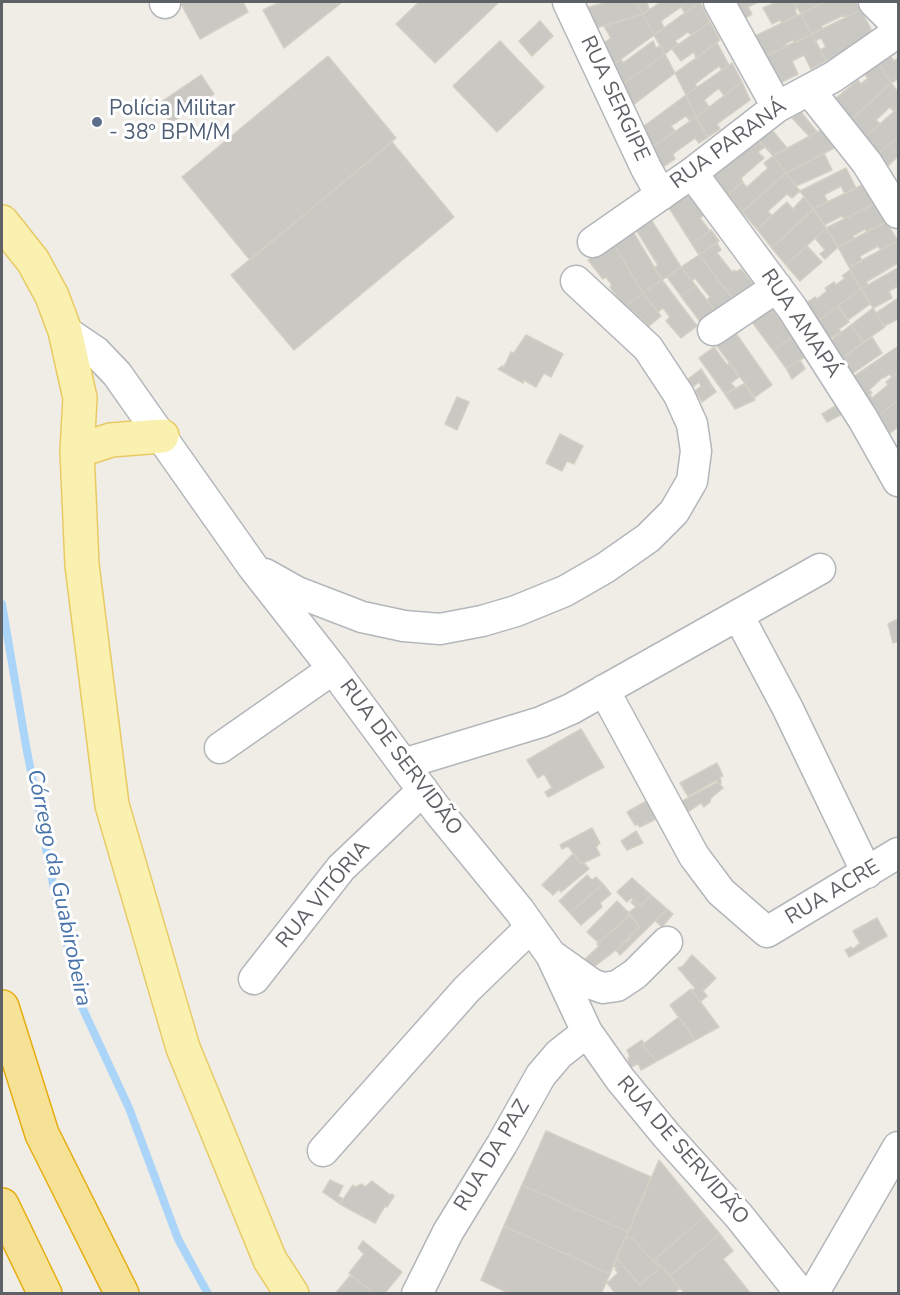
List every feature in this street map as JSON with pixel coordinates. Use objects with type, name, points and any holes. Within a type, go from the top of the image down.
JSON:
[{"type":"highway","points":[[2,1007],[42,1134],[122,1293]]},
{"type":"highway","points":[[2,1205],[45,1293]]},
{"type":"main road","points":[[2,222],[33,261],[52,296],[65,331],[80,398],[77,451],[82,565],[112,805],[183,1048],[270,1260],[292,1293]]},
{"type":"main road","points":[[77,451],[111,440],[162,436]]},
{"type":"street","name":"RUA SERGIPE","points":[[568,2],[661,195]]},
{"type":"street","points":[[719,2],[777,107]]},
{"type":"street","points":[[874,2],[898,23]]},
{"type":"street","name":"RUA PARANÁ","points":[[593,242],[692,173],[777,107],[856,62],[898,32]]},
{"type":"street","points":[[809,90],[867,163],[898,213]]},
{"type":"street","name":"RUA AMAPÁ","points":[[692,173],[777,287],[863,419],[898,481]]},
{"type":"street","points":[[253,567],[297,592],[362,617],[404,627],[440,629],[482,621],[516,611],[565,591],[605,568],[648,538],[674,512],[692,481],[696,451],[692,424],[678,395],[648,348],[576,280]]},
{"type":"street","points":[[713,330],[777,287]]},
{"type":"street","name":"RUA DE SERVIDÃO","points":[[65,331],[96,352],[117,374],[253,567],[551,955],[587,1032],[620,1079],[739,1216],[801,1293]]},
{"type":"street","points":[[403,764],[542,722],[571,709],[820,570]]},
{"type":"street","points":[[738,615],[787,707],[867,873]]},
{"type":"street","points":[[220,748],[333,669]]},
{"type":"street","name":"RUA ACRE","points":[[604,690],[694,856],[720,892],[767,932],[898,853]]},
{"type":"street","name":"RUA VITÓRIA","points":[[254,979],[341,868],[423,790]]},
{"type":"street","points":[[323,1151],[468,989],[531,927]]},
{"type":"street","points":[[551,955],[586,981],[603,988],[617,986],[635,974],[667,942]]},
{"type":"street","name":"RUA DA PAZ","points":[[417,1293],[448,1232],[541,1075],[559,1054],[587,1032]]},
{"type":"street","points":[[813,1293],[898,1147]]},
{"type":"building","points":[[180,2],[243,2],[248,12],[200,39]]},
{"type":"building","points":[[280,2],[341,3],[284,48],[263,10]]},
{"type":"building","points":[[419,2],[499,2],[435,63],[396,24]]},
{"type":"building","points":[[608,2],[636,2],[643,14],[589,30],[579,10]]},
{"type":"building","points":[[636,2],[649,2],[647,3],[649,9],[643,14]]},
{"type":"building","points":[[661,2],[700,2],[685,13],[681,7],[661,21],[664,28],[654,35],[643,14]]},
{"type":"building","points":[[700,2],[710,22],[691,35],[688,32],[675,41],[678,44],[665,54],[654,35]]},
{"type":"building","points":[[731,2],[758,2],[748,7],[752,14],[740,21]]},
{"type":"building","points":[[777,2],[794,2],[797,15],[782,23],[780,20],[772,24],[763,8]]},
{"type":"building","points":[[794,2],[825,2],[801,14]]},
{"type":"building","points":[[825,2],[856,2],[861,10],[821,26],[823,29],[812,34],[801,14]]},
{"type":"building","points":[[861,10],[871,29],[868,40],[826,61],[820,50],[826,47],[821,38],[815,41],[812,34]]},
{"type":"building","points":[[643,14],[654,35],[609,68],[598,47],[611,38],[604,26]]},
{"type":"building","points":[[801,14],[812,34],[795,43],[793,40],[785,44],[787,46],[761,58],[751,38]]},
{"type":"building","points":[[540,21],[553,36],[532,56],[519,41]]},
{"type":"building","points":[[710,22],[720,40],[696,58],[694,52],[681,61],[672,49]]},
{"type":"building","points":[[812,34],[826,61],[811,69],[804,55],[792,61],[798,74],[778,84],[761,58]]},
{"type":"building","points":[[500,41],[544,87],[497,132],[453,86]]},
{"type":"building","points":[[653,41],[656,48],[660,46],[665,54],[618,87],[609,68],[621,59],[623,63]]},
{"type":"building","points":[[717,43],[729,65],[722,70],[719,66],[695,84],[697,87],[686,95],[675,73]]},
{"type":"building","points":[[665,54],[675,73],[629,108],[618,87]]},
{"type":"building","points":[[328,56],[396,138],[250,260],[182,177]]},
{"type":"building","points":[[891,57],[894,61],[898,58],[898,79],[891,83],[879,64]]},
{"type":"building","points":[[732,63],[742,82],[724,96],[719,88],[704,100],[709,107],[696,117],[686,95]]},
{"type":"building","points":[[879,64],[891,83],[850,121],[835,99],[858,80],[861,84],[868,78],[864,74]]},
{"type":"building","points":[[201,75],[214,94],[171,123],[158,104]]},
{"type":"building","points":[[742,82],[750,100],[717,124],[720,129],[708,137],[696,117]]},
{"type":"building","points":[[891,83],[898,92],[898,108],[894,112],[890,107],[876,120],[880,124],[865,137],[850,121]]},
{"type":"building","points":[[686,95],[696,117],[690,121],[686,116],[671,126],[675,131],[650,149],[640,129]]},
{"type":"building","points":[[898,108],[898,137],[878,154],[865,137]]},
{"type":"building","points":[[801,112],[817,132],[809,136],[792,118]]},
{"type":"building","points":[[696,117],[708,137],[699,143],[695,138],[673,154],[675,159],[660,169],[650,149]]},
{"type":"building","points":[[823,129],[836,147],[786,173],[773,156]]},
{"type":"building","points":[[772,130],[787,148],[773,156],[758,139]]},
{"type":"building","points":[[898,137],[898,156],[888,166],[878,154]]},
{"type":"building","points":[[758,139],[765,147],[758,152],[764,158],[741,178],[743,182],[728,195],[714,177]]},
{"type":"building","points":[[392,142],[454,217],[294,350],[231,275]]},
{"type":"building","points":[[824,153],[832,170],[796,186],[786,173]]},
{"type":"building","points":[[773,156],[786,173],[742,212],[728,195],[742,182],[747,187],[768,168],[764,163]]},
{"type":"building","points":[[846,168],[856,188],[845,194],[841,186],[824,195],[828,202],[813,209],[800,191]]},
{"type":"building","points":[[786,173],[800,191],[792,198],[787,194],[768,211],[772,216],[757,229],[742,212]]},
{"type":"building","points":[[862,185],[874,204],[844,219],[842,216],[824,225],[813,209]]},
{"type":"building","points":[[687,196],[691,197],[704,215],[700,218],[710,231],[692,244],[668,206]]},
{"type":"building","points":[[804,197],[813,209],[772,248],[757,229],[787,202],[793,209]]},
{"type":"building","points":[[874,204],[886,222],[867,232],[865,229],[853,236],[854,239],[838,247],[826,228]]},
{"type":"building","points":[[814,209],[826,228],[786,265],[772,248]]},
{"type":"building","points":[[650,218],[681,267],[662,280],[654,268],[658,265],[635,228]]},
{"type":"building","points":[[886,222],[898,241],[881,250],[878,246],[860,256],[862,261],[849,267],[838,247]]},
{"type":"building","points":[[826,228],[838,247],[825,259],[820,254],[825,250],[815,238]]},
{"type":"building","points":[[632,230],[662,280],[643,293],[613,243]]},
{"type":"building","points":[[711,230],[719,241],[699,255],[692,244]]},
{"type":"building","points":[[898,241],[898,263],[866,282],[868,285],[861,289],[849,267]]},
{"type":"building","points":[[613,243],[643,293],[625,307],[610,287],[612,285],[606,277],[603,279],[588,260]]},
{"type":"building","points":[[717,243],[721,250],[717,253],[732,272],[741,269],[753,284],[733,299],[699,255]]},
{"type":"building","points":[[807,246],[822,262],[800,281],[786,265]]},
{"type":"building","points":[[699,255],[733,299],[716,312],[707,300],[710,297],[695,278],[692,281],[681,267]]},
{"type":"building","points":[[681,267],[696,286],[681,296],[667,277]]},
{"type":"building","points":[[898,268],[898,286],[889,291],[892,298],[873,308],[861,289]]},
{"type":"building","points":[[850,270],[861,289],[818,321],[806,303],[815,297],[817,299],[827,291],[825,288],[834,282],[836,285],[845,278],[842,276]]},
{"type":"building","points":[[662,280],[697,326],[681,338],[666,321],[670,317],[663,308],[658,312],[643,293]]},
{"type":"building","points":[[696,286],[716,312],[701,323],[681,296]]},
{"type":"building","points":[[861,289],[870,304],[848,320],[838,306]]},
{"type":"building","points":[[643,293],[661,316],[649,326],[634,312],[631,315],[625,307]]},
{"type":"building","points":[[898,298],[898,319],[884,326],[876,313]]},
{"type":"building","points":[[838,306],[849,322],[839,329],[841,332],[829,339],[817,322]]},
{"type":"building","points":[[873,308],[885,327],[863,342],[851,325]]},
{"type":"building","points":[[772,309],[792,337],[773,350],[752,322]]},
{"type":"building","points":[[851,325],[863,342],[842,358],[830,341]]},
{"type":"building","points":[[735,332],[772,385],[755,397],[717,346]]},
{"type":"building","points":[[526,335],[563,354],[551,377],[544,373],[536,387],[524,380],[523,383],[498,369],[504,367],[511,352],[514,353]]},
{"type":"building","points":[[792,337],[805,357],[786,368],[773,350]]},
{"type":"building","points":[[872,337],[882,353],[852,374],[842,358]]},
{"type":"building","points":[[714,347],[739,377],[731,383],[735,388],[725,394],[699,358]]},
{"type":"building","points":[[897,347],[898,372],[892,377],[889,374],[883,377],[869,390],[872,393],[865,398],[851,378]]},
{"type":"building","points":[[800,360],[805,369],[792,379],[786,368]]},
{"type":"building","points":[[701,369],[716,392],[702,402],[695,391],[701,386],[699,382],[693,387],[687,380]]},
{"type":"building","points":[[898,372],[898,400],[876,418],[862,400],[870,395],[872,398],[888,385],[886,382]]},
{"type":"building","points":[[744,384],[755,400],[735,409],[725,394]]},
{"type":"building","points":[[457,397],[469,402],[457,430],[445,424]]},
{"type":"building","points":[[898,400],[898,427],[889,434],[877,417]]},
{"type":"building","points":[[837,405],[842,414],[827,422],[822,414]]},
{"type":"building","points":[[560,434],[583,446],[574,464],[567,461],[562,471],[546,463]]},
{"type":"building","points":[[898,619],[898,641],[893,643],[888,624]]},
{"type":"building","points":[[581,729],[604,767],[548,797],[545,792],[552,788],[544,774],[538,778],[527,760]]},
{"type":"building","points":[[717,763],[723,776],[720,777],[721,783],[719,784],[717,780],[688,796],[680,783]]},
{"type":"building","points":[[718,782],[723,788],[711,798],[710,802],[704,807],[701,803],[669,825],[675,805]]},
{"type":"building","points":[[650,799],[662,816],[640,827],[635,825],[627,812]]},
{"type":"building","points":[[592,828],[600,843],[596,847],[600,855],[581,864],[568,846],[562,849],[560,845]]},
{"type":"building","points":[[636,831],[643,843],[627,850],[621,841]]},
{"type":"building","points":[[574,853],[581,864],[584,863],[589,869],[561,892],[559,889],[553,895],[542,885]]},
{"type":"building","points":[[587,875],[592,880],[596,877],[603,884],[570,913],[559,901]]},
{"type":"building","points":[[632,878],[651,895],[640,906],[631,898],[627,902],[617,892]]},
{"type":"building","points":[[603,884],[611,894],[600,903],[602,907],[581,925],[570,913]]},
{"type":"building","points":[[651,895],[667,909],[620,955],[616,950],[640,927],[628,913],[636,907],[631,902],[634,900],[640,906]]},
{"type":"building","points":[[617,901],[630,914],[599,943],[587,932]]},
{"type":"building","points":[[667,909],[673,914],[662,927],[656,921]]},
{"type":"building","points":[[631,915],[640,927],[628,937],[630,939],[590,970],[582,962],[599,946],[597,944]]},
{"type":"building","points":[[877,918],[887,936],[849,957],[845,950],[851,947],[853,949],[860,943],[853,931]]},
{"type":"building","points":[[692,955],[716,978],[703,991],[707,996],[700,1002],[692,991],[695,988],[678,968],[683,966]]},
{"type":"building","points":[[691,989],[719,1027],[695,1040],[670,1005]]},
{"type":"building","points":[[679,1017],[695,1040],[657,1061],[642,1045]]},
{"type":"building","points":[[642,1040],[644,1044],[642,1045],[657,1061],[641,1070],[638,1063],[630,1068],[628,1058],[630,1057],[627,1050]]},
{"type":"building","points":[[546,1131],[651,1177],[628,1232],[522,1185]]},
{"type":"building","points":[[659,1160],[705,1216],[655,1259],[680,1288],[673,1294],[616,1294],[607,1283],[618,1273],[615,1269],[618,1267],[613,1265],[616,1258],[640,1285],[660,1268],[631,1237],[628,1239],[626,1237]]},
{"type":"building","points":[[330,1180],[343,1186],[338,1196],[343,1199],[340,1204],[323,1192]]},
{"type":"building","points":[[372,1181],[394,1196],[375,1223],[340,1204],[353,1185],[355,1187],[362,1184],[365,1187]]},
{"type":"building","points":[[522,1185],[628,1232],[610,1274],[504,1226]]},
{"type":"building","points":[[705,1216],[720,1234],[670,1276],[655,1259]]},
{"type":"building","points":[[504,1226],[610,1274],[601,1294],[510,1294],[481,1280]]},
{"type":"building","points":[[720,1234],[733,1251],[723,1259],[751,1294],[685,1294],[670,1276]]},
{"type":"building","points":[[626,1237],[628,1239],[631,1237],[660,1268],[640,1285],[616,1258]]},
{"type":"building","points":[[363,1241],[402,1272],[384,1294],[374,1294],[349,1273],[364,1254],[358,1248]]},
{"type":"building","points":[[350,1276],[354,1277],[374,1294],[335,1294]]},
{"type":"waterway","name":"Córrego da Guabirobeira","points":[[2,604],[26,746],[54,889],[82,1007],[129,1108],[178,1239],[208,1294]]},
{"type":"place","name":"Polícia Militar - 38º BPM/M","points":[[97,122]]}]
